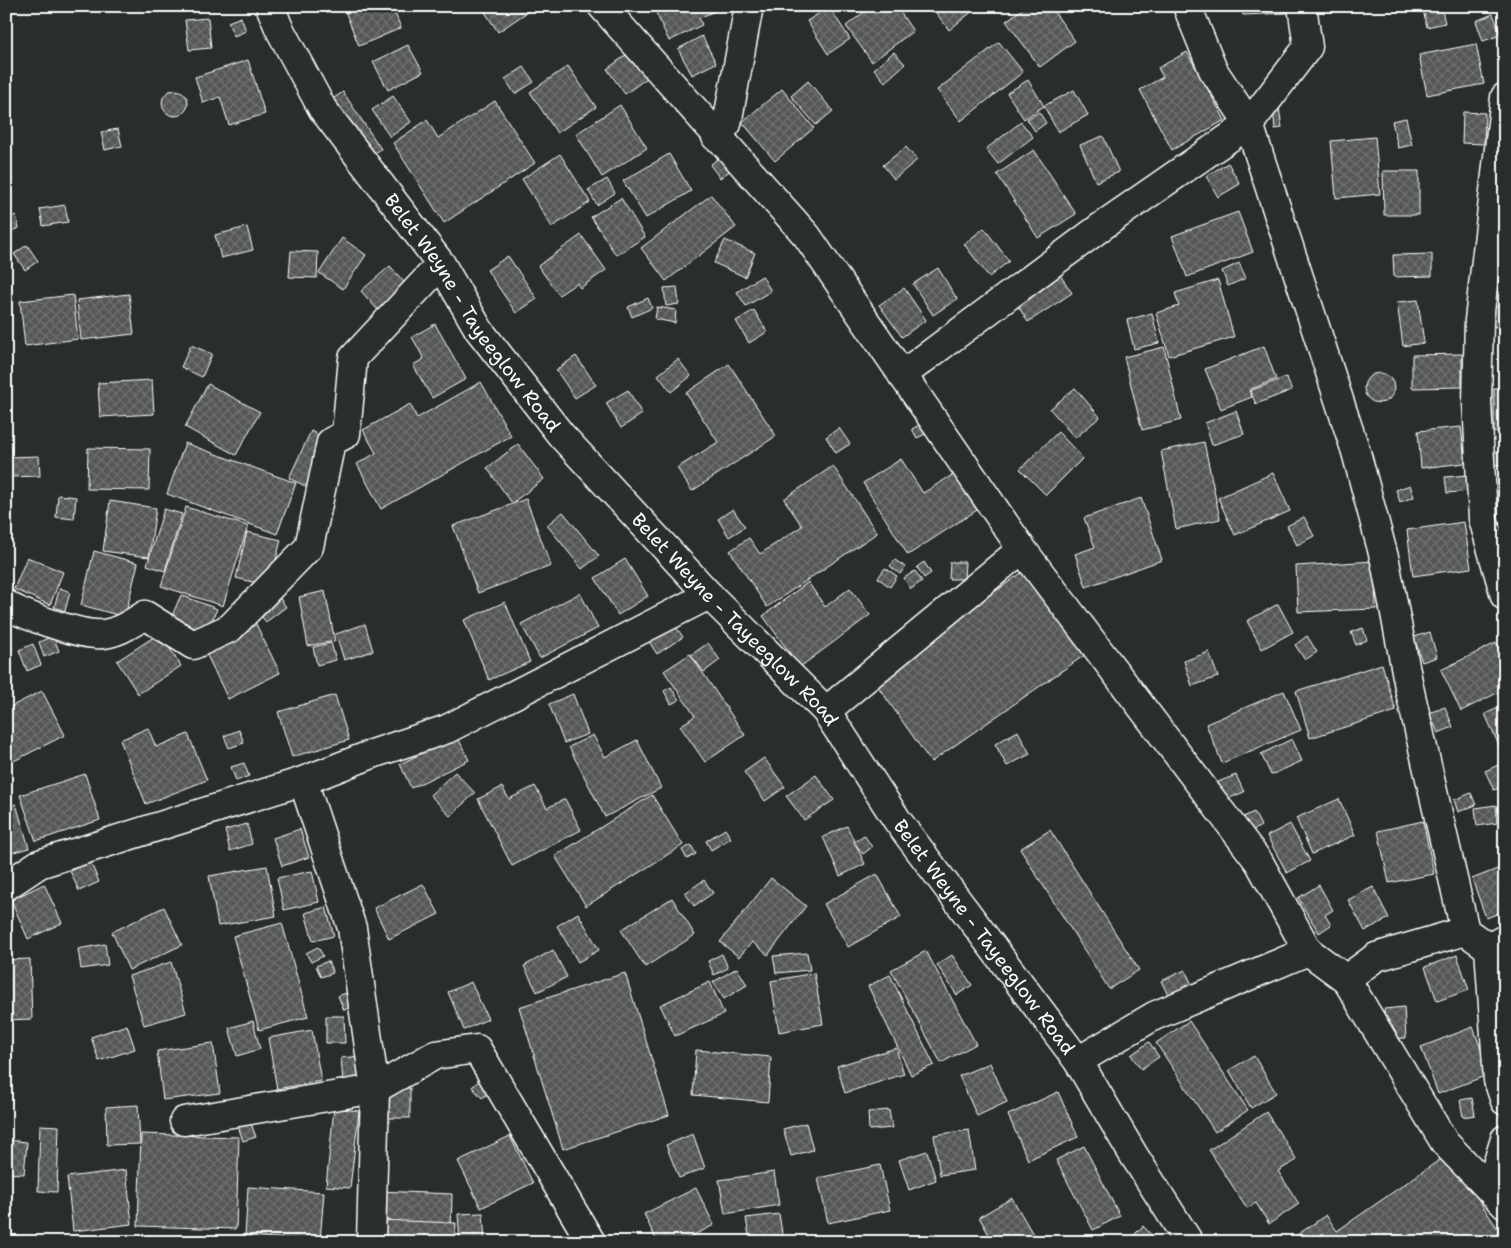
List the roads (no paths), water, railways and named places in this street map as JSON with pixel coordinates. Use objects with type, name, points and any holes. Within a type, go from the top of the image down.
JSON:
[{"type":"street","name":"Belet Weyne - Tayeeglow Road","points":[[270,6],[279,28],[322,108],[441,264],[479,330],[561,435],[709,595],[826,711],[897,820],[1078,1061],[1133,1154],[1189,1242]]},
{"type":"street","points":[[602,6],[716,137],[807,236],[1022,550],[1259,862],[1308,951],[1346,979],[1445,1143],[1497,1196]]},
{"type":"street","points":[[716,137],[727,124],[749,6]]},
{"type":"street","points":[[1187,6],[1213,70],[1249,124],[1321,341],[1358,461],[1385,561],[1408,687],[1465,932]]},
{"type":"street","points":[[902,375],[1109,221],[1249,124],[1308,47],[1302,6]]},
{"type":"street","points":[[1505,97],[1479,320],[1477,402],[1483,519],[1505,596]]},
{"type":"street","points":[[6,604],[52,623],[96,634],[125,628],[146,615],[193,644],[230,628],[309,546],[331,442],[346,434],[353,358],[441,264]]},
{"type":"street","points":[[826,711],[1022,550]]},
{"type":"street","points":[[6,886],[39,864],[303,781],[375,753],[447,729],[709,595]]},
{"type":"street","points":[[303,781],[352,928],[375,1089],[371,1242]]},
{"type":"street","points":[[1346,979],[1376,957],[1465,932],[1497,944],[1498,1080],[1505,1101]]},
{"type":"street","points":[[1078,1061],[1154,1016],[1308,951]]},
{"type":"street","points":[[184,1121],[375,1089],[435,1055],[477,1049],[591,1242]]},
{"type":"street","points":[[1497,1196],[1505,1139]]}]
